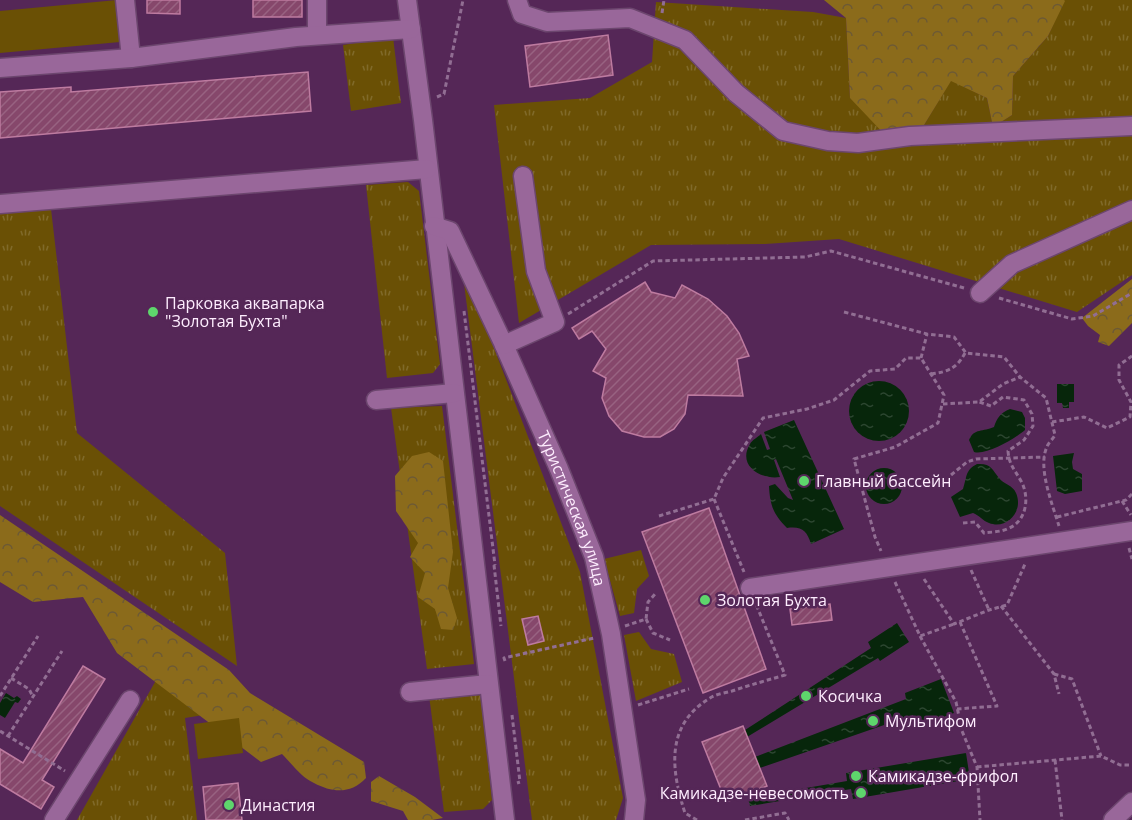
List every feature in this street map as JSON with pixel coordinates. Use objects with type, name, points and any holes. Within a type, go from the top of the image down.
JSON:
[{"type":"street","points":[[125,0],[132,58]]},
{"type":"street","points":[[317,0],[317,35]]},
{"type":"street","points":[[407,0],[505,820]]},
{"type":"street","points":[[517,0],[522,14],[547,22],[630,18],[686,40],[736,93],[783,131],[828,141],[858,143],[910,136],[1132,126]]},
{"type":"street","points":[[0,69],[132,58],[317,35],[411,29]]},
{"type":"street","points":[[0,204],[427,169]]},
{"type":"street","points":[[504,345],[555,322],[536,271],[523,176]]},
{"type":"street","points":[[980,293],[1012,264],[1132,210]]},
{"type":"street","name":"Туристическая улица","points":[[434,226],[450,231],[559,469],[594,557],[611,634],[623,712],[636,800],[634,820]]},
{"type":"street","points":[[376,400],[454,393]]},
{"type":"street","points":[[750,588],[1132,531]]},
{"type":"street","points":[[410,693],[488,684]]},
{"type":"street","points":[[54,820],[130,700]]},
{"type":"street","points":[[1113,820],[1132,802]]},
{"type":"path","points":[[437,97],[444,94],[463,0]]},
{"type":"path","points":[[555,322],[653,261],[805,256],[831,251],[1072,319],[1093,316],[1132,293]]},
{"type":"path","points":[[464,304],[495,565]]},
{"type":"path","points":[[844,312],[927,334],[954,338],[966,352],[1004,357],[1020,377],[1046,398],[1055,435],[1046,447],[1044,466],[1050,500],[1059,525],[1059,542]]},
{"type":"path","points":[[927,334],[921,358],[944,395],[938,423],[895,447],[854,459],[875,537],[921,636],[956,702],[962,731],[977,767],[980,820]]},
{"type":"path","points":[[931,374],[945,372],[958,366],[966,352]]},
{"type":"path","points":[[1052,422],[1084,417],[1107,428],[1130,417],[1131,402],[1119,380],[1119,365],[1132,356]]},
{"type":"path","points":[[697,820],[685,813],[678,792],[674,755],[679,730],[692,712],[711,697],[785,675],[714,499],[723,478],[763,418],[807,409],[834,400],[870,371],[896,369],[906,358],[921,358]]},
{"type":"path","points":[[980,402],[1003,384],[1020,377]]},
{"type":"path","points":[[942,404],[980,402],[991,406],[1003,397],[1024,400],[1032,414],[1033,426],[1024,440],[1008,451],[1011,468],[1022,482],[1028,500],[1023,514],[1009,529],[984,533],[975,522],[963,523]]},
{"type":"path","points":[[951,475],[967,462],[976,459],[1045,457]]},
{"type":"path","points":[[1057,517],[1122,501],[1132,494]]},
{"type":"path","points":[[659,516],[714,499]]},
{"type":"path","points":[[1122,501],[1132,516]]},
{"type":"path","points":[[921,636],[1006,605],[1033,546]]},
{"type":"path","points":[[965,557],[989,610]]},
{"type":"path","points":[[915,564],[954,624]]},
{"type":"path","points":[[656,592],[648,602],[646,620],[653,633],[670,640]]},
{"type":"path","points":[[1001,606],[1054,674],[1059,694]]},
{"type":"path","points":[[506,669],[504,658],[611,634],[616,629],[646,620]]},
{"type":"path","points":[[957,709],[997,706],[960,622]]},
{"type":"path","points":[[0,696],[38,636]]},
{"type":"path","points":[[8,736],[62,651]]},
{"type":"path","points":[[1054,674],[1072,679],[1101,756]]},
{"type":"path","points":[[11,678],[29,688],[33,696]]},
{"type":"path","points":[[623,712],[689,690]]},
{"type":"path","points":[[500,784],[520,782],[512,714]]},
{"type":"path","points":[[0,731],[80,779]]},
{"type":"path","points":[[977,767],[1101,756],[1120,765],[1132,765]]},
{"type":"path","points":[[1055,760],[1062,820]]},
{"type":"path","points":[[745,820],[785,813],[789,820]]},
{"type":"green space","points":[[117,0],[120,42],[0,53],[0,11]]},
{"type":"green space","points":[[824,0],[1065,1],[1048,36],[1013,76],[1012,115],[993,127],[987,98],[951,81],[924,125],[887,137],[850,98],[846,18]]},
{"type":"green space","points":[[1064,0],[1132,0],[1132,275],[1077,312],[839,239],[765,244],[651,245],[519,323],[494,105],[590,98],[652,62],[656,2],[813,12],[846,18],[850,98],[924,125],[951,80],[987,98],[993,127],[1012,115],[1013,76],[1048,36]]},
{"type":"green space","points":[[393,37],[401,103],[351,111],[343,45]]},
{"type":"green space","points":[[408,182],[419,191],[440,364],[433,373],[387,378],[366,185]]},
{"type":"green space","points":[[51,209],[77,433],[225,553],[237,666],[0,506],[0,213]]},
{"type":"green space","points":[[1132,279],[1132,323],[1109,346],[1098,342],[1100,335],[1082,318]]},
{"type":"green space","points":[[464,283],[469,283],[580,572],[623,798],[616,820],[532,820]]},
{"type":"green space","points":[[442,406],[474,664],[427,669],[391,408]]},
{"type":"green space","points":[[429,452],[443,461],[453,552],[448,588],[457,618],[453,630],[441,629],[435,609],[418,597],[425,573],[410,557],[418,543],[396,511],[395,476],[412,456]]},
{"type":"green space","points":[[0,515],[229,670],[250,693],[364,762],[366,778],[348,789],[328,789],[310,781],[282,754],[261,762],[117,653],[83,597],[33,602],[0,582]]},
{"type":"green space","points":[[641,550],[649,576],[637,589],[634,613],[620,616],[604,559]]},
{"type":"green space","points":[[639,632],[651,649],[674,654],[682,682],[636,701],[624,635]]},
{"type":"green space","points":[[159,675],[216,713],[185,718],[197,820],[77,820]]},
{"type":"green space","points":[[480,691],[492,800],[483,809],[444,812],[429,695]]},
{"type":"green space","points":[[239,718],[243,753],[198,759],[194,724]]},
{"type":"green space","points":[[379,776],[415,797],[443,818],[408,820],[403,811],[371,801],[371,782]]},
{"type":"water","points":[[873,381],[885,381],[896,386],[904,394],[909,411],[907,423],[896,436],[885,441],[873,441],[862,436],[854,428],[849,417],[849,405],[854,394],[862,386]]},
{"type":"water","points":[[1057,384],[1074,384],[1074,402],[1069,402],[1069,408],[1063,408],[1062,403],[1057,403]]},
{"type":"water","points":[[1010,409],[1022,412],[1025,418],[1025,430],[993,449],[974,452],[969,440],[971,436],[976,432],[994,427],[999,416]]},
{"type":"water","name":"Главный бассейн","points":[[794,420],[844,529],[811,544],[803,530],[787,528],[773,509],[769,486],[775,484],[788,498],[793,500],[776,459],[774,460],[780,477],[758,473],[753,470],[746,458],[750,444],[761,434],[767,450],[770,449],[764,432]]},
{"type":"water","points":[[1074,453],[1073,469],[1082,474],[1082,491],[1065,494],[1057,491],[1053,456]]},
{"type":"water","points":[[977,464],[991,467],[1001,480],[1015,490],[1018,500],[1016,512],[1002,524],[989,523],[973,513],[960,517],[951,497],[963,489],[968,471]]},
{"type":"water","points":[[884,468],[897,473],[902,486],[897,499],[884,504],[871,499],[866,486],[871,473]]},
{"type":"water","name":"Косичка","points":[[897,623],[909,642],[880,661],[878,658],[747,737],[745,730],[871,648],[868,642]]},
{"type":"water","name":"Мультифом","points":[[941,679],[954,713],[918,727],[913,715],[760,768],[755,757],[906,699],[905,693]]},
{"type":"water","points":[[6,693],[21,699],[18,703],[15,702],[5,718],[0,715],[0,703]]},
{"type":"water","points":[[966,753],[970,779],[853,799],[851,789],[750,806],[748,798],[847,781],[846,773]]},
{"type":"building","points":[[147,0],[180,0],[180,14],[147,13]]},
{"type":"building","points":[[253,0],[302,0],[302,17],[253,17]]},
{"type":"building","points":[[608,35],[613,75],[530,87],[525,46]]},
{"type":"building","points":[[308,72],[311,111],[0,138],[0,92],[71,87],[71,92]]},
{"type":"building","points":[[645,282],[651,292],[675,298],[682,285],[708,299],[727,316],[739,333],[749,356],[737,359],[743,396],[688,395],[685,414],[674,429],[660,437],[644,437],[622,431],[609,416],[602,398],[606,378],[593,371],[606,349],[592,331],[579,339],[572,328]]},
{"type":"building","name":"Золотая Бухта","points":[[709,508],[766,669],[703,693],[642,532]]},
{"type":"building","points":[[830,604],[832,620],[792,625],[790,609]]},
{"type":"building","points":[[538,616],[544,641],[528,645],[522,619]]},
{"type":"building","points":[[83,666],[105,679],[42,780],[54,787],[41,809],[0,784],[0,749],[23,763]]},
{"type":"building","points":[[743,726],[767,786],[726,802],[702,742]]},
{"type":"building","points":[[238,783],[242,820],[206,820],[203,787]]},
{"type":"place","name":"Парковка аквапарка \"Золотая Бухта\"","points":[[153,312]]},
{"type":"place","name":"Главный бассейн","points":[[804,481]]},
{"type":"place","name":"Золотая Бухта","points":[[705,600]]},
{"type":"place","name":"Косичка","points":[[806,696]]},
{"type":"place","name":"Мультифом","points":[[873,721]]},
{"type":"place","name":"Камикадзе-фрифол","points":[[856,776]]},
{"type":"place","name":"Камикадзе-невесомость","points":[[861,793]]},
{"type":"place","name":"Династия","points":[[229,805]]}]
